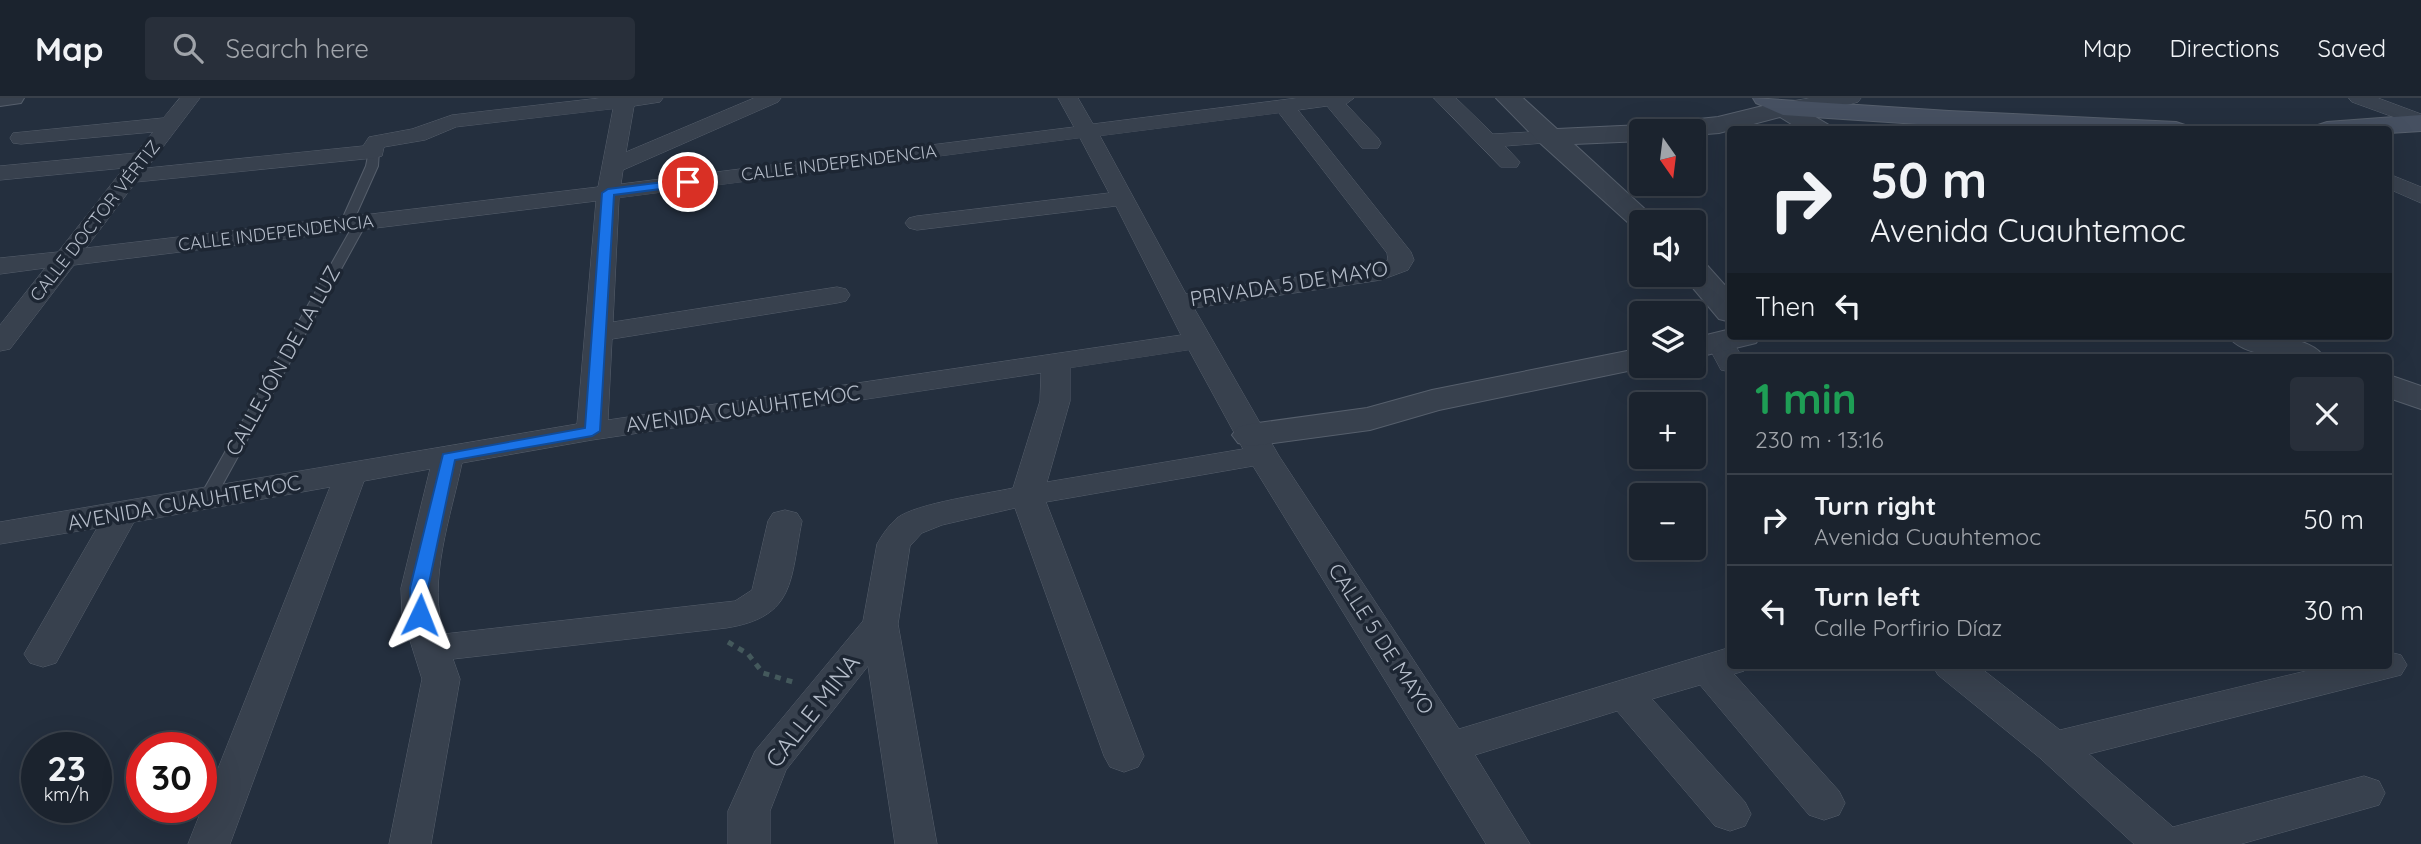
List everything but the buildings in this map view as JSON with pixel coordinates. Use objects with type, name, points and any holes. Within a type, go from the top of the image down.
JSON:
[{"type":"main road","points":[[1774,103],[1949,119],[2086,126]]},
{"type":"main road","points":[[2374,126],[2421,122]]},
{"type":"street","points":[[0,99],[12,98]]},
{"type":"street","name":"CALLE DOCTOR VÉRTIZ","points":[[0,343],[190,98]]},
{"type":"street","points":[[0,173],[138,168],[374,151],[373,147],[377,142],[425,133],[452,121],[653,98]]},
{"type":"street","points":[[613,166],[771,98]]},
{"type":"street","name":"CALLE 5 DE MAYO","points":[[1068,98],[1197,341],[1256,445],[1451,747],[1509,844]]},
{"type":"street","points":[[1444,98],[1509,162]]},
{"type":"street","points":[[1508,98],[1631,210]]},
{"type":"street","points":[[1706,126],[1719,125],[1774,103],[1851,98]]},
{"type":"street","points":[[2360,98],[2421,122]]},
{"type":"street","points":[[1338,99],[1370,143]]},
{"type":"street","name":"CALLE INDEPENDENCIA","points":[[0,266],[608,193],[1338,99]]},
{"type":"street","points":[[592,431],[608,193],[624,100]]},
{"type":"street","points":[[1774,103],[1813,126]]},
{"type":"street","name":"PRIVADA 5 DE MAYO","points":[[1177,303],[1381,272],[1399,265],[1399,252],[1284,106]]},
{"type":"street","points":[[1949,119],[1964,126]]},
{"type":"street","points":[[21,138],[52,129],[170,124]]},
{"type":"street","points":[[1488,141],[1629,133]]},
{"type":"street","points":[[2392,182],[2421,196]]},
{"type":"street","points":[[917,223],[1121,198]]},
{"type":"street","points":[[1701,287],[1724,340]]},
{"type":"street","points":[[598,334],[837,295]]},
{"type":"street","points":[[2257,340],[2298,354]]},
{"type":"street","name":"AVENIDA CUAUHTEMOC","points":[[0,533],[206,500],[592,431],[1197,341]]},
{"type":"street","points":[[1027,495],[1370,419],[1432,401],[1629,361]]},
{"type":"street","points":[[1055,363],[1058,389],[1027,495],[1124,756]]},
{"type":"street","points":[[2392,387],[2421,398]]},
{"type":"street","points":[[410,844],[441,680],[420,615],[419,588],[448,457]]},
{"type":"street","points":[[209,844],[351,474]]},
{"type":"street","name":"CALLE MINA","points":[[916,844],[880,624],[894,544],[903,532],[917,521],[1027,495]]},
{"type":"street","points":[[43,654],[122,514]]},
{"type":"street","points":[[429,649],[737,614],[762,603],[769,594],[785,521]]},
{"type":"street","name":"CALLE MINA","points":[[749,844],[749,811],[769,762],[880,624]]},
{"type":"street","points":[[1451,747],[1719,665],[1824,803]]},
{"type":"street","points":[[1956,669],[2054,747],[2162,844]]},
{"type":"street","points":[[2054,747],[2374,669]]},
{"type":"street","points":[[1625,693],[1730,814]]},
{"type":"street","points":[[2176,844],[2364,793]]},
{"type":"lane","name":"CALLEJÓN DE LA LUZ","points":[[206,500],[354,223],[374,151]]},
{"type":"path","points":[[692,619],[748,654],[763,673],[827,693]]},
{"type":"route","points":[[420,615],[419,588],[448,457],[592,431],[608,193],[688,182]]}]
